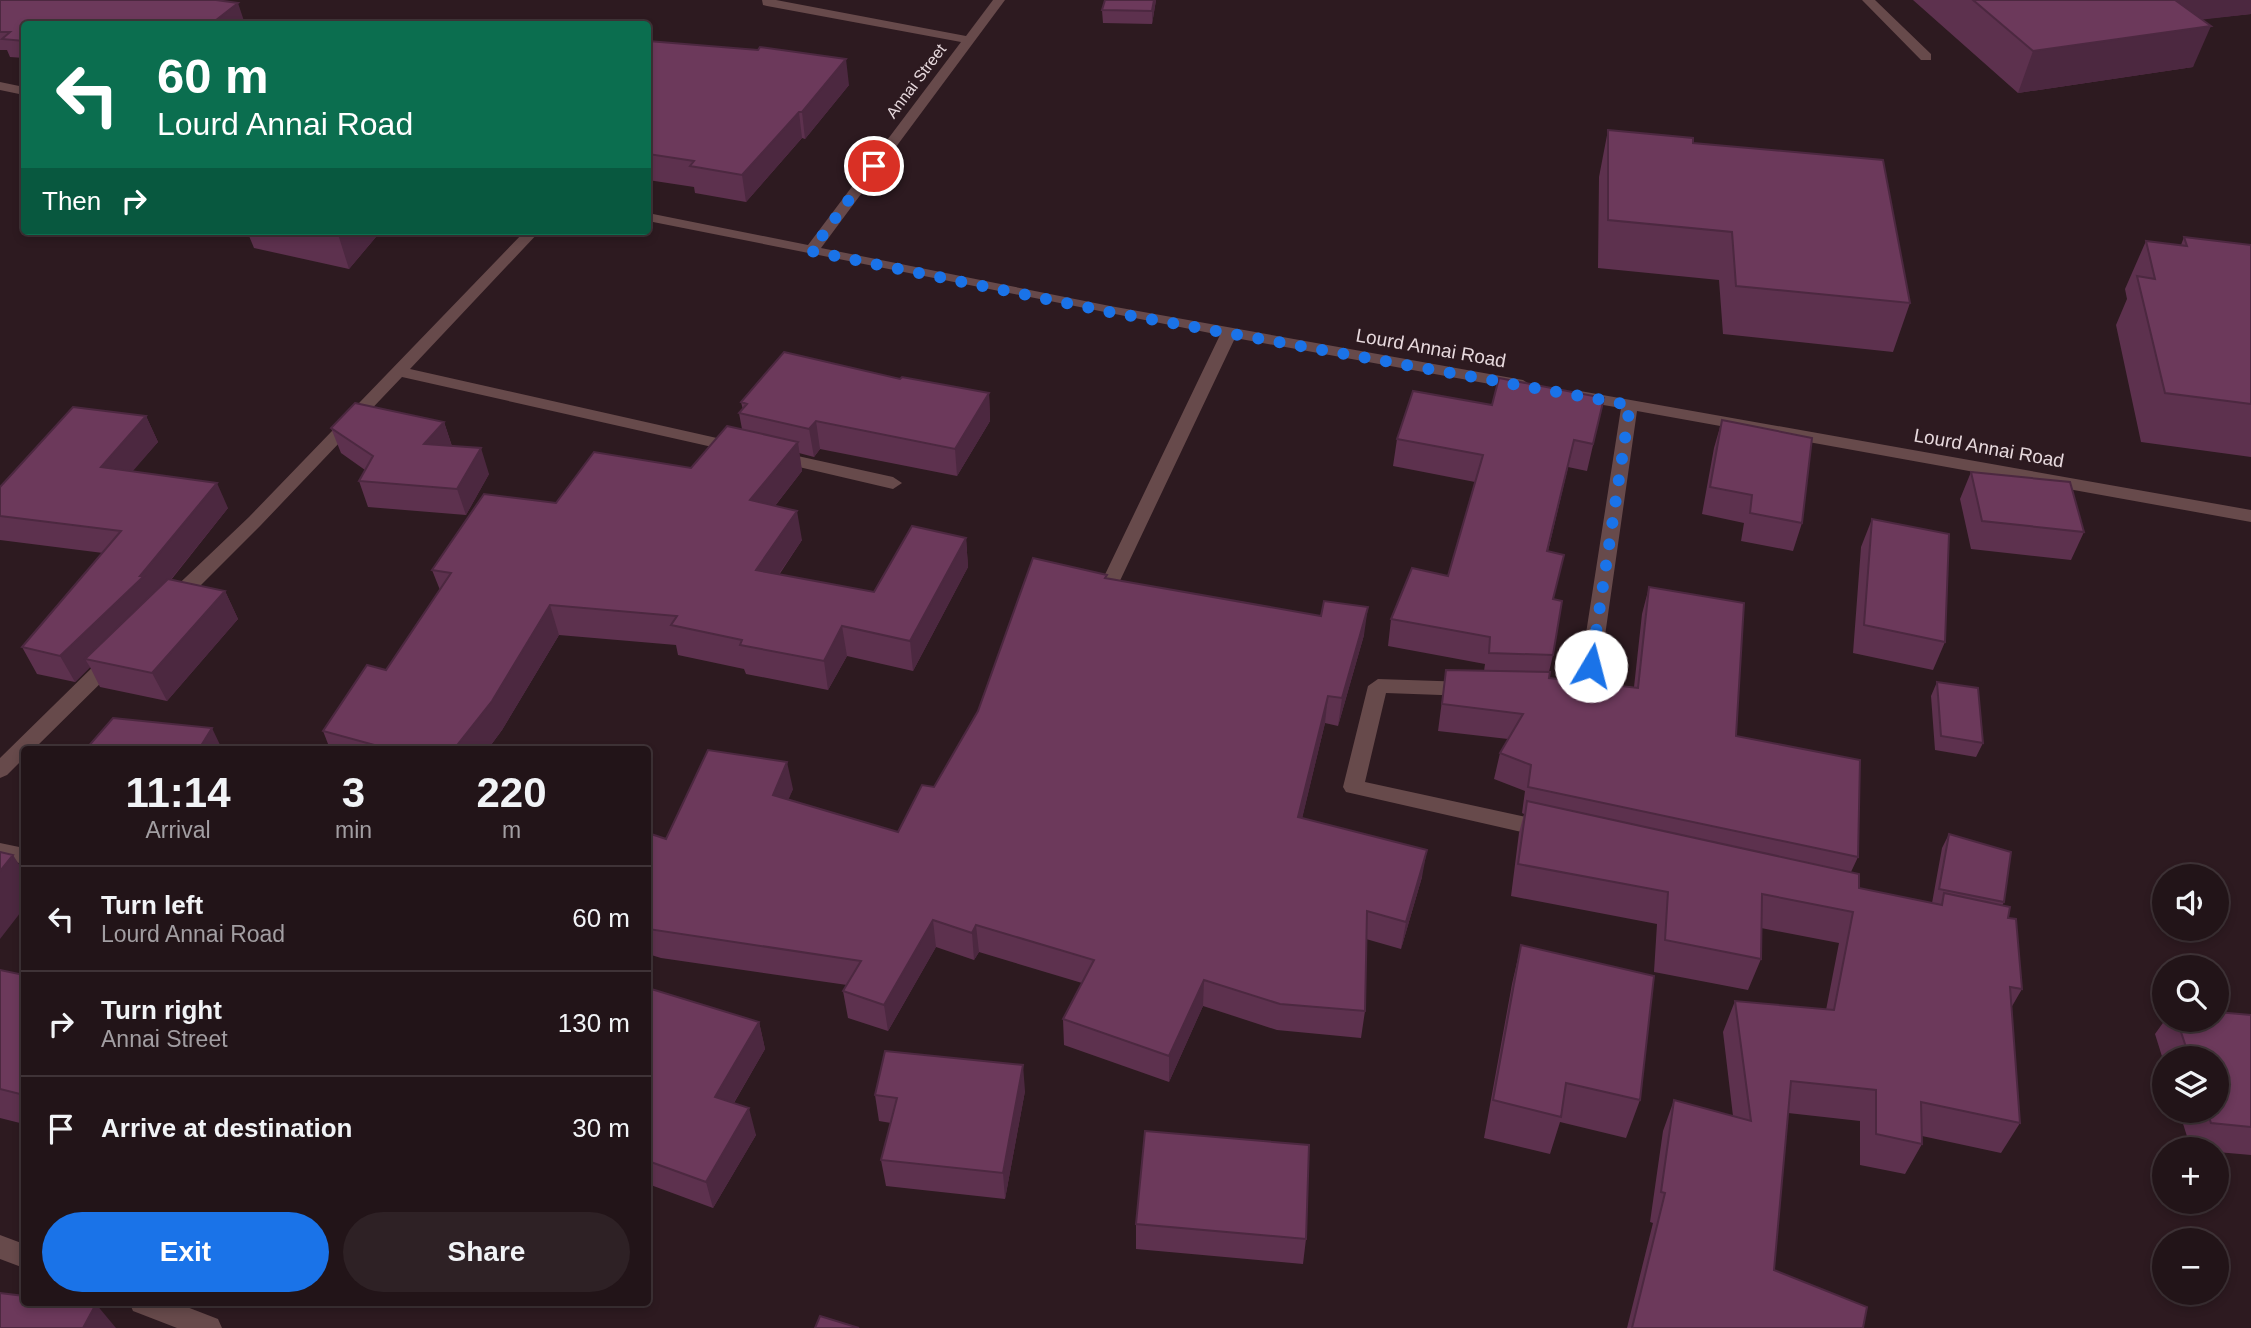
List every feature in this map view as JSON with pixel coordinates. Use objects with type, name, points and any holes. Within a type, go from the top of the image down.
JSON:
[{"type":"street","name":"Annai Street","points":[[811,251],[999,0]]},
{"type":"street","points":[[1868,0],[1926,57]]},
{"type":"street","points":[[766,2],[969,40]]},
{"type":"street","points":[[0,86],[21,90]]},
{"type":"street","name":"Lourd Annai Road","points":[[651,218],[1229,332],[1536,388]]},
{"type":"street","points":[[157,617],[255,521],[529,235]]},
{"type":"street","points":[[1108,587],[1229,332]]},
{"type":"street","points":[[398,372],[893,483]]},
{"type":"street","name":"Lourd Annai Road","points":[[1563,393],[2251,516]]},
{"type":"street","points":[[1545,691],[1587,692],[1630,405]]},
{"type":"street","points":[[24,746],[128,645]]},
{"type":"street","points":[[1490,689],[1378,686],[1353,787],[1558,832]]},
{"type":"street","points":[[0,769],[21,749]]},
{"type":"street","points":[[0,850],[21,855]]},
{"type":"street","points":[[0,1247],[21,1255]]},
{"type":"street","points":[[152,1306],[209,1328]]},
{"type":"building","points":[[0,0],[216,0],[238,3],[215,21],[21,21],[21,41],[2,39],[10,32],[0,32]]},
{"type":"building","points":[[1105,0],[1154,0],[1152,11],[1102,10]]},
{"type":"building","points":[[1973,0],[2175,0],[2211,26],[2033,51]]},
{"type":"building","points":[[651,41],[758,50],[760,47],[846,59],[802,112],[799,112],[742,175],[690,166],[694,161],[651,154]]},
{"type":"building","points":[[1608,130],[1693,138],[1693,143],[1883,160],[1910,303],[1736,286],[1732,232],[1608,220]]},
{"type":"building","points":[[2184,237],[2251,245],[2251,404],[2165,393],[2137,276],[2155,279],[2146,241],[2187,246]]},
{"type":"building","points":[[784,352],[900,379],[902,377],[989,393],[955,449],[816,421],[809,429],[739,413],[747,404],[741,402]]},
{"type":"building","points":[[1499,378],[1604,398],[1593,444],[1574,440],[1547,551],[1564,555],[1553,599],[1562,601],[1553,655],[1489,653],[1490,637],[1391,619],[1412,568],[1448,576],[1483,455],[1397,439],[1413,391],[1492,405]]},
{"type":"building","points":[[355,403],[444,422],[424,444],[481,448],[457,489],[359,481],[373,456],[331,428]]},
{"type":"building","points":[[73,407],[146,416],[101,467],[217,483],[140,576],[144,576],[60,656],[22,647],[121,531],[0,516],[0,487]]},
{"type":"building","points":[[1722,420],[1812,438],[1802,523],[1750,513],[1752,495],[1710,487]]},
{"type":"building","points":[[727,426],[798,442],[750,500],[797,511],[756,570],[874,592],[912,526],[966,538],[910,641],[842,626],[824,661],[740,645],[742,640],[671,625],[677,616],[550,605],[492,701],[456,746],[378,746],[323,731],[367,665],[386,670],[451,573],[432,570],[484,494],[556,503],[594,452],[691,468]]},
{"type":"building","points":[[1971,472],[2070,482],[2084,532],[1982,521]]},
{"type":"building","points":[[1872,519],[1949,534],[1945,642],[1864,625]]},
{"type":"building","points":[[1033,558],[1107,575],[1105,578],[1321,616],[1324,601],[1368,607],[1342,698],[1328,696],[1298,817],[1427,850],[1406,922],[1367,911],[1365,1011],[1280,1004],[1204,980],[1169,1056],[1063,1019],[1094,960],[976,925],[972,933],[933,920],[884,1005],[843,991],[861,961],[651,929],[651,834],[666,839],[708,750],[787,762],[773,795],[898,832],[922,785],[934,787],[978,711]]},
{"type":"building","points":[[168,579],[225,591],[152,673],[85,659]]},
{"type":"building","points":[[1649,587],[1744,603],[1736,736],[1860,760],[1858,857],[1528,787],[1531,765],[1500,753],[1523,714],[1442,704],[1446,670],[1550,672],[1549,678],[1638,688]]},
{"type":"building","points":[[1937,682],[1978,688],[1983,743],[1941,736]]},
{"type":"building","points":[[113,718],[212,728],[201,746],[89,746]]},
{"type":"building","points":[[1527,801],[1859,874],[1859,888],[1942,905],[1944,893],[2010,907],[2008,918],[2016,919],[2022,989],[2010,987],[2020,1123],[1921,1102],[1922,1144],[1876,1134],[1876,1090],[1791,1081],[1774,1270],[1867,1307],[1863,1328],[1632,1328],[1665,1193],[1661,1192],[1674,1100],[1751,1121],[1735,1001],[1834,1010],[1853,912],[1762,894],[1761,959],[1665,940],[1668,892],[1518,864]]},
{"type":"building","points":[[1949,834],[2011,852],[2004,902],[1939,889]]},
{"type":"building","points":[[0,852],[13,855],[0,871]]},
{"type":"building","points":[[1521,945],[1654,976],[1640,1100],[1566,1083],[1561,1117],[1493,1100]]},
{"type":"building","points":[[0,970],[21,974],[21,1094],[0,1089]]},
{"type":"building","points":[[651,989],[759,1022],[715,1097],[749,1108],[706,1182],[651,1162]]},
{"type":"building","points":[[2229,1013],[2251,1015],[2251,1127],[2211,1123],[2229,1123],[2229,1046],[2186,1046],[2181,1032],[2229,1032]]},
{"type":"building","points":[[885,1051],[1023,1065],[1003,1173],[881,1160],[897,1098],[875,1095]]},
{"type":"building","points":[[1145,1131],[1309,1145],[1306,1239],[1136,1224]]},
{"type":"building","points":[[0,1293],[21,1296],[21,1306],[95,1306],[83,1328],[0,1328]]},
{"type":"building","points":[[820,1316],[859,1328],[815,1328]]},
{"type":"route","points":[[874,166],[811,251],[1110,312],[1630,405],[1591,666]]}]
